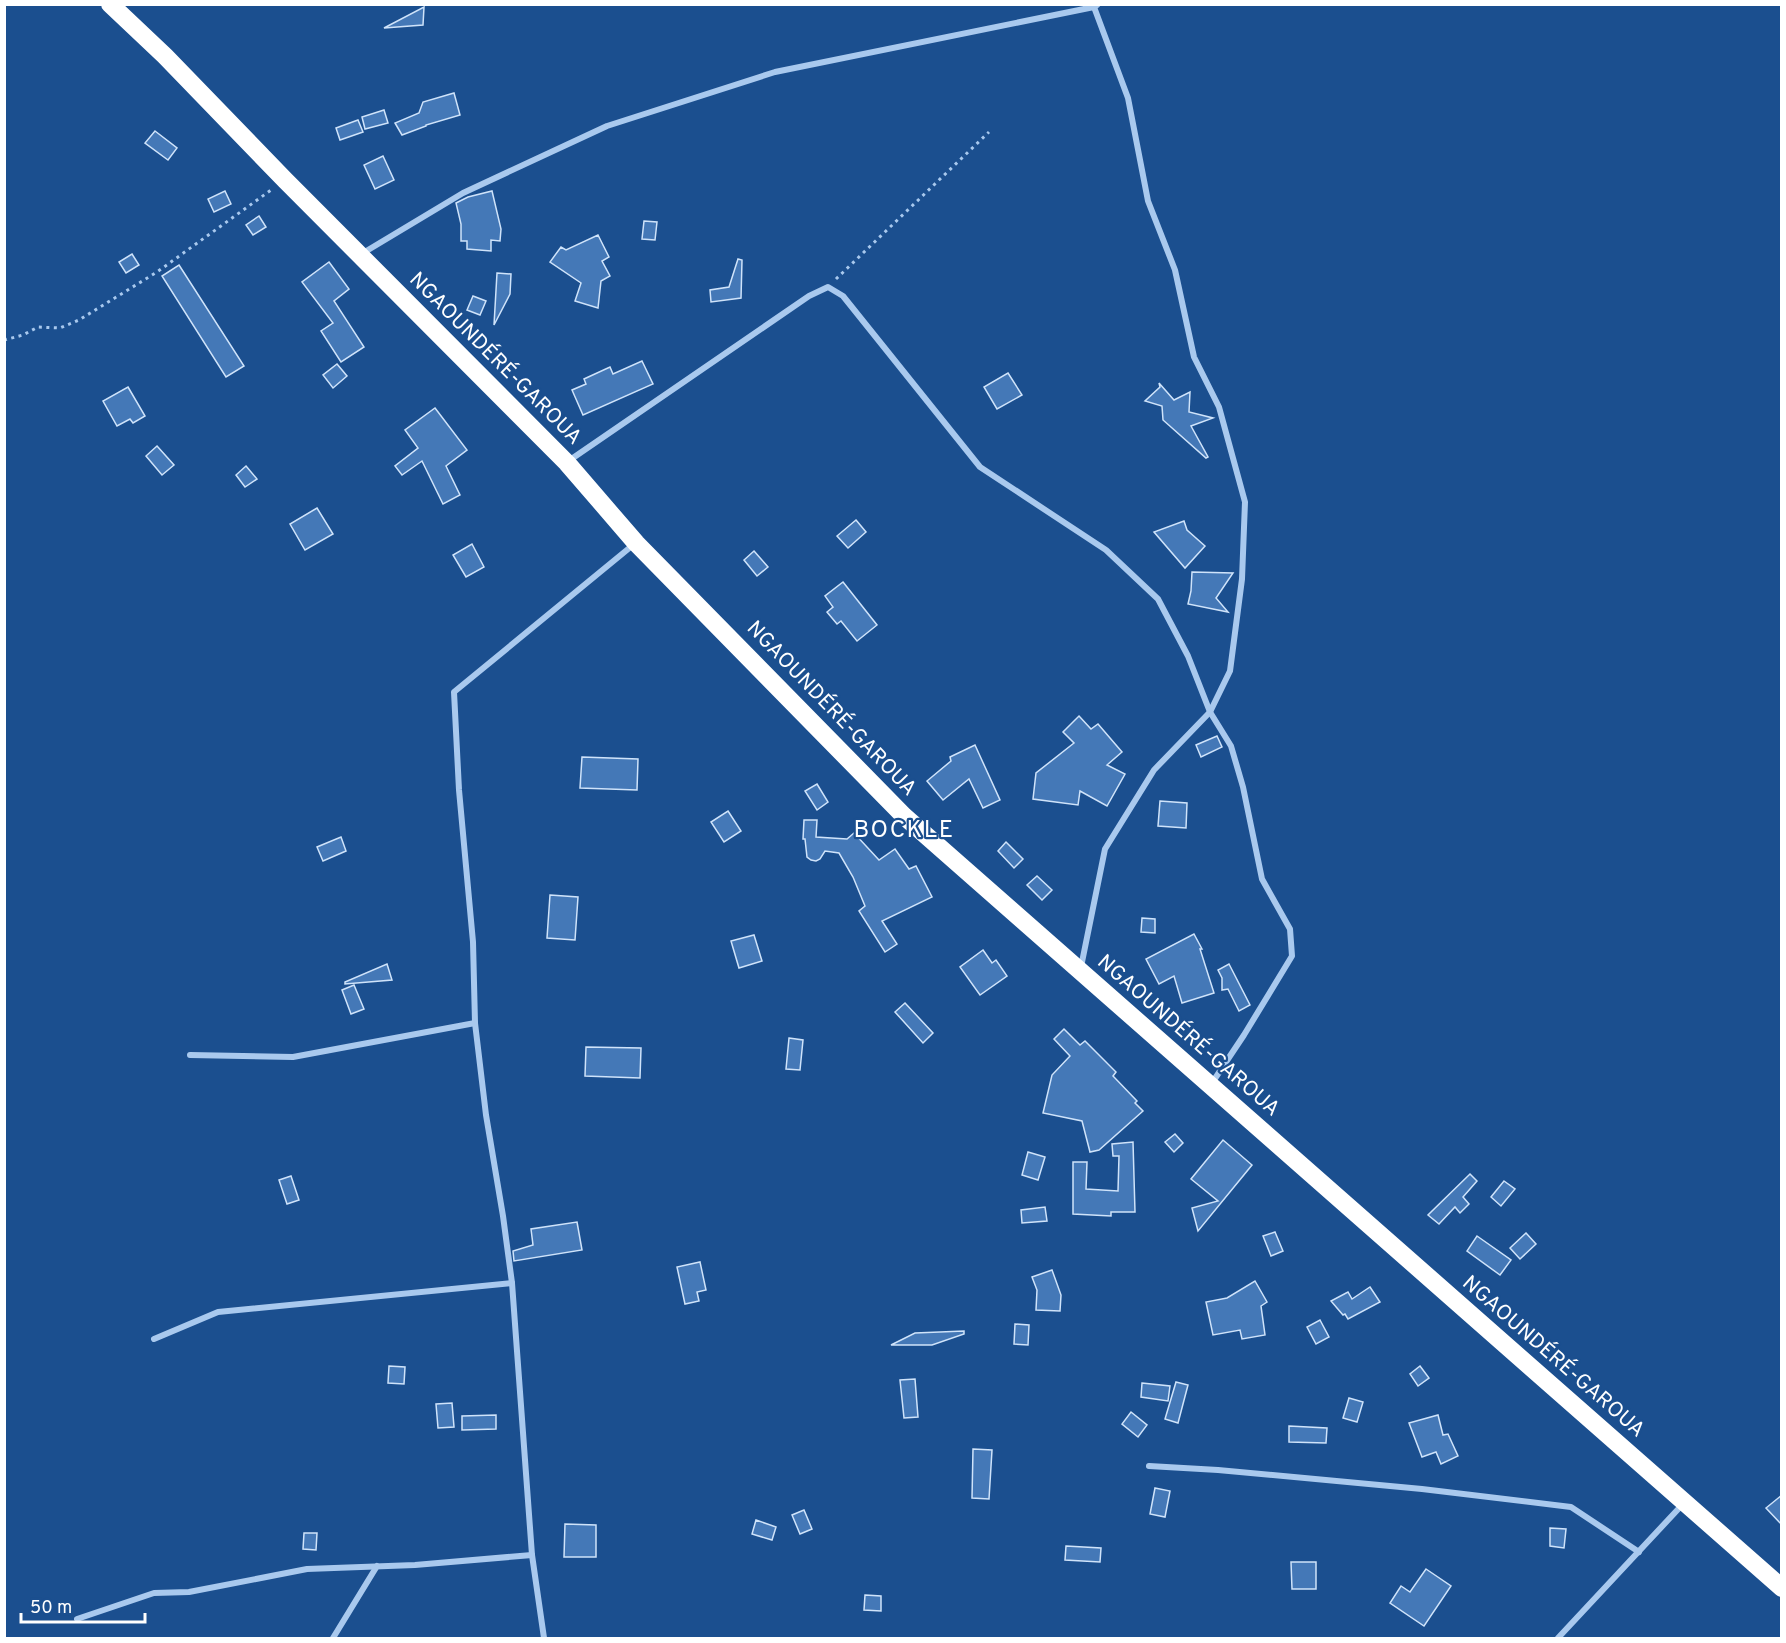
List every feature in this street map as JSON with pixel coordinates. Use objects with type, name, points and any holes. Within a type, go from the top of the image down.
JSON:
[{"type":"highway","name":"NGAOUNDÉRÉ-GAROUA","points":[[110,4],[165,56],[567,463],[636,543],[904,816],[1782,1588]]},
{"type":"street","points":[[360,255],[463,193],[607,126],[775,72],[1096,6],[1128,99],[1148,201],[1175,270],[1194,357],[1218,407],[1245,502],[1242,579],[1230,671],[1210,712],[1154,770],[1105,849],[1080,971]]},
{"type":"street","points":[[567,463],[809,296],[828,287],[843,296],[980,467],[1106,550],[1158,599],[1188,656],[1210,712],[1232,746],[1262,879],[1290,929],[1292,956],[1210,1086]]},
{"type":"street","points":[[544,1638],[532,1555],[512,1283],[486,1115],[475,1023],[473,942],[459,790],[454,692],[636,543]]},
{"type":"street","points":[[190,1055],[292,1057],[475,1023]]},
{"type":"street","points":[[154,1339],[218,1312],[512,1283]]},
{"type":"street","points":[[1149,1466],[1218,1470],[1422,1489],[1571,1507],[1639,1552]]},
{"type":"street","points":[[1558,1638],[1684,1503]]},
{"type":"street","points":[[77,1619],[153,1593],[189,1592],[307,1569],[415,1565],[532,1555]]},
{"type":"street","points":[[333,1638],[377,1566]]},
{"type":"path","points":[[828,287],[988,132]]},
{"type":"path","points":[[4,340],[23,335],[38,327],[60,328],[79,320],[158,272],[285,180]]},
{"type":"building","points":[[424,7],[423,25],[384,28]]},
{"type":"building","points":[[454,93],[460,115],[402,135],[395,123],[419,113],[423,102]]},
{"type":"building","points":[[384,110],[388,123],[365,129],[362,117]]},
{"type":"building","points":[[358,120],[363,132],[340,140],[336,128]]},
{"type":"building","points":[[155,131],[177,148],[168,160],[145,143]]},
{"type":"building","points":[[383,156],[394,180],[375,189],[364,165]]},
{"type":"building","points":[[225,191],[231,204],[214,212],[208,199]]},
{"type":"building","points":[[492,191],[501,229],[500,241],[491,240],[491,251],[467,249],[467,241],[461,241],[461,224],[456,203],[468,197]]},
{"type":"building","points":[[259,216],[266,227],[253,235],[246,225]]},
{"type":"building","points":[[644,221],[657,222],[655,240],[642,239]]},
{"type":"building","points":[[598,235],[609,257],[602,261],[610,276],[601,281],[598,308],[575,301],[581,283],[550,262],[561,247],[566,250]]},
{"type":"building","points":[[132,254],[139,265],[126,273],[119,262]]},
{"type":"building","points":[[738,259],[742,260],[741,298],[711,302],[710,290],[729,287]]},
{"type":"building","points":[[329,262],[349,289],[334,301],[364,347],[341,362],[321,331],[333,323],[302,282]]},
{"type":"building","points":[[179,265],[244,366],[226,377],[162,276]]},
{"type":"building","points":[[497,273],[511,274],[510,294],[494,325]]},
{"type":"building","points":[[473,296],[486,301],[480,315],[467,310]]},
{"type":"building","points":[[642,361],[653,384],[583,415],[572,390],[586,384],[584,379],[610,367],[613,374]]},
{"type":"building","points":[[337,364],[347,376],[333,388],[323,375]]},
{"type":"building","points":[[1008,373],[1022,395],[997,409],[984,387]]},
{"type":"building","points":[[1159,383],[1174,400],[1190,392],[1189,412],[1213,418],[1191,426],[1208,457],[1206,458],[1163,420],[1162,406],[1145,401],[1160,387]]},
{"type":"building","points":[[128,387],[145,416],[133,423],[130,419],[117,426],[103,401]]},
{"type":"building","points":[[435,408],[467,450],[446,466],[460,495],[443,504],[422,461],[402,475],[395,466],[418,448],[405,430]]},
{"type":"building","points":[[157,446],[174,465],[162,475],[146,456]]},
{"type":"building","points":[[246,466],[257,479],[245,487],[236,475]]},
{"type":"building","points":[[317,508],[333,534],[305,550],[290,524]]},
{"type":"building","points":[[856,520],[866,532],[848,548],[837,536]]},
{"type":"building","points":[[1184,521],[1187,530],[1205,546],[1185,568],[1154,532]]},
{"type":"building","points":[[472,544],[484,567],[466,577],[453,555]]},
{"type":"building","points":[[754,551],[768,567],[757,576],[744,560]]},
{"type":"building","points":[[1192,572],[1233,573],[1216,598],[1228,612],[1188,604]]},
{"type":"building","points":[[843,582],[877,625],[857,641],[841,621],[837,624],[827,612],[833,607],[825,596]]},
{"type":"building","points":[[1079,716],[1091,729],[1098,724],[1122,752],[1107,765],[1125,774],[1107,806],[1080,791],[1078,805],[1033,799],[1036,773],[1074,743],[1063,732]]},
{"type":"building","points":[[1217,736],[1222,747],[1201,757],[1196,745]]},
{"type":"building","points":[[975,745],[1000,800],[983,808],[969,779],[943,800],[927,781],[951,761],[950,757]]},
{"type":"building","points":[[582,757],[638,759],[637,790],[580,788]]},
{"type":"building","points":[[817,784],[828,802],[817,810],[805,791]]},
{"type":"building","points":[[1160,801],[1187,803],[1186,828],[1158,826]]},
{"type":"building","points":[[728,811],[741,831],[724,842],[711,822]]},
{"type":"building","points":[[804,820],[817,820],[816,837],[847,839],[854,833],[879,860],[895,849],[909,869],[916,866],[932,897],[882,921],[897,944],[885,952],[859,911],[865,906],[853,877],[839,853],[825,851],[816,861],[807,857],[805,839],[803,839]]},
{"type":"building","points":[[341,837],[346,851],[323,861],[317,847]]},
{"type":"building","points":[[1006,842],[1023,859],[1014,868],[998,851]]},
{"type":"building","points":[[1037,876],[1052,890],[1042,900],[1027,885]]},
{"type":"building","points":[[550,895],[578,897],[575,940],[547,938]]},
{"type":"building","points":[[1142,918],[1155,919],[1155,933],[1141,932]]},
{"type":"building","points":[[1194,934],[1202,949],[1200,949],[1214,993],[1182,1003],[1174,976],[1159,984],[1146,959]]},
{"type":"building","points":[[754,935],[762,961],[739,968],[731,941]]},
{"type":"building","points":[[983,950],[992,963],[996,960],[1007,976],[980,995],[960,967]]},
{"type":"building","points":[[387,964],[392,980],[345,984],[345,982]]},
{"type":"building","points":[[1229,964],[1250,1005],[1239,1011],[1228,989],[1222,990],[1222,978],[1218,970]]},
{"type":"building","points":[[354,985],[364,1009],[351,1014],[342,990]]},
{"type":"building","points":[[905,1003],[933,1033],[923,1043],[895,1012]]},
{"type":"building","points":[[1064,1029],[1080,1045],[1085,1041],[1116,1072],[1113,1076],[1137,1101],[1135,1103],[1143,1111],[1099,1150],[1090,1152],[1082,1121],[1043,1113],[1052,1075],[1070,1056],[1054,1039]]},
{"type":"building","points":[[789,1038],[803,1040],[800,1070],[786,1069]]},
{"type":"building","points":[[586,1047],[641,1048],[640,1078],[585,1076]]},
{"type":"building","points":[[1175,1134],[1183,1143],[1174,1152],[1165,1142]]},
{"type":"building","points":[[1223,1140],[1252,1165],[1198,1231],[1192,1208],[1218,1201],[1191,1179]]},
{"type":"building","points":[[1133,1142],[1135,1212],[1111,1212],[1111,1216],[1073,1214],[1073,1162],[1087,1162],[1086,1189],[1118,1191],[1119,1156],[1113,1156],[1112,1144]]},
{"type":"building","points":[[1028,1152],[1045,1157],[1038,1180],[1022,1175]]},
{"type":"building","points":[[1470,1174],[1477,1181],[1463,1197],[1469,1204],[1460,1213],[1455,1207],[1439,1224],[1428,1215]]},
{"type":"building","points":[[291,1176],[299,1200],[287,1204],[279,1180]]},
{"type":"building","points":[[1504,1181],[1515,1189],[1501,1206],[1491,1197]]},
{"type":"building","points":[[1045,1207],[1047,1221],[1022,1223],[1021,1210]]},
{"type":"building","points":[[577,1222],[582,1250],[514,1261],[513,1251],[533,1245],[531,1229]]},
{"type":"building","points":[[1275,1232],[1283,1251],[1271,1256],[1263,1236]]},
{"type":"building","points":[[1526,1233],[1536,1244],[1520,1259],[1510,1248]]},
{"type":"building","points":[[1477,1236],[1511,1260],[1500,1275],[1467,1251]]},
{"type":"building","points":[[700,1262],[706,1290],[697,1292],[699,1301],[685,1304],[677,1267]]},
{"type":"building","points":[[1052,1270],[1061,1295],[1060,1311],[1036,1310],[1037,1290],[1032,1277]]},
{"type":"building","points":[[1255,1281],[1267,1302],[1261,1306],[1265,1335],[1242,1339],[1240,1330],[1213,1335],[1206,1302],[1227,1298]]},
{"type":"building","points":[[1370,1287],[1380,1302],[1348,1319],[1331,1301],[1348,1292],[1352,1299]]},
{"type":"building","points":[[1320,1320],[1329,1337],[1316,1344],[1307,1327]]},
{"type":"building","points":[[1015,1324],[1029,1325],[1028,1345],[1014,1344]]},
{"type":"building","points":[[964,1331],[964,1334],[932,1345],[891,1345],[915,1333]]},
{"type":"building","points":[[389,1366],[405,1367],[404,1384],[388,1383]]},
{"type":"building","points":[[1420,1366],[1429,1378],[1418,1386],[1410,1374]]},
{"type":"building","points":[[915,1379],[918,1417],[904,1418],[900,1380]]},
{"type":"building","points":[[1176,1382],[1188,1385],[1178,1423],[1165,1419]]},
{"type":"building","points":[[1142,1383],[1170,1386],[1168,1401],[1141,1397]]},
{"type":"building","points":[[1349,1398],[1363,1402],[1357,1422],[1343,1418]]},
{"type":"building","points":[[452,1403],[454,1427],[438,1428],[436,1404]]},
{"type":"building","points":[[1131,1412],[1147,1425],[1138,1437],[1122,1424]]},
{"type":"building","points":[[496,1415],[496,1429],[462,1430],[462,1416]]},
{"type":"building","points":[[1438,1415],[1443,1435],[1448,1434],[1458,1456],[1441,1464],[1436,1452],[1422,1457],[1409,1423]]},
{"type":"building","points":[[1289,1426],[1327,1428],[1326,1443],[1289,1442]]},
{"type":"building","points":[[973,1449],[992,1450],[989,1499],[972,1498]]},
{"type":"building","points":[[1155,1488],[1170,1491],[1165,1517],[1150,1514]]},
{"type":"building","points":[[1782,1495],[1782,1525],[1766,1508]]},
{"type":"building","points":[[804,1510],[812,1529],[800,1534],[792,1515]]},
{"type":"building","points":[[756,1520],[776,1527],[772,1540],[752,1534]]},
{"type":"building","points":[[565,1524],[596,1525],[596,1557],[564,1557]]},
{"type":"building","points":[[1550,1528],[1566,1529],[1564,1548],[1550,1546]]},
{"type":"building","points":[[304,1533],[317,1533],[316,1550],[303,1549]]},
{"type":"building","points":[[1066,1546],[1101,1548],[1100,1562],[1065,1560]]},
{"type":"building","points":[[1291,1562],[1316,1562],[1316,1589],[1292,1589]]},
{"type":"building","points":[[1426,1569],[1451,1586],[1424,1626],[1390,1603],[1401,1586],[1410,1592]]},
{"type":"building","points":[[865,1595],[881,1596],[881,1611],[864,1610]]},
{"type":"district","name":"BOCKLE","points":[[904,831]]}]
